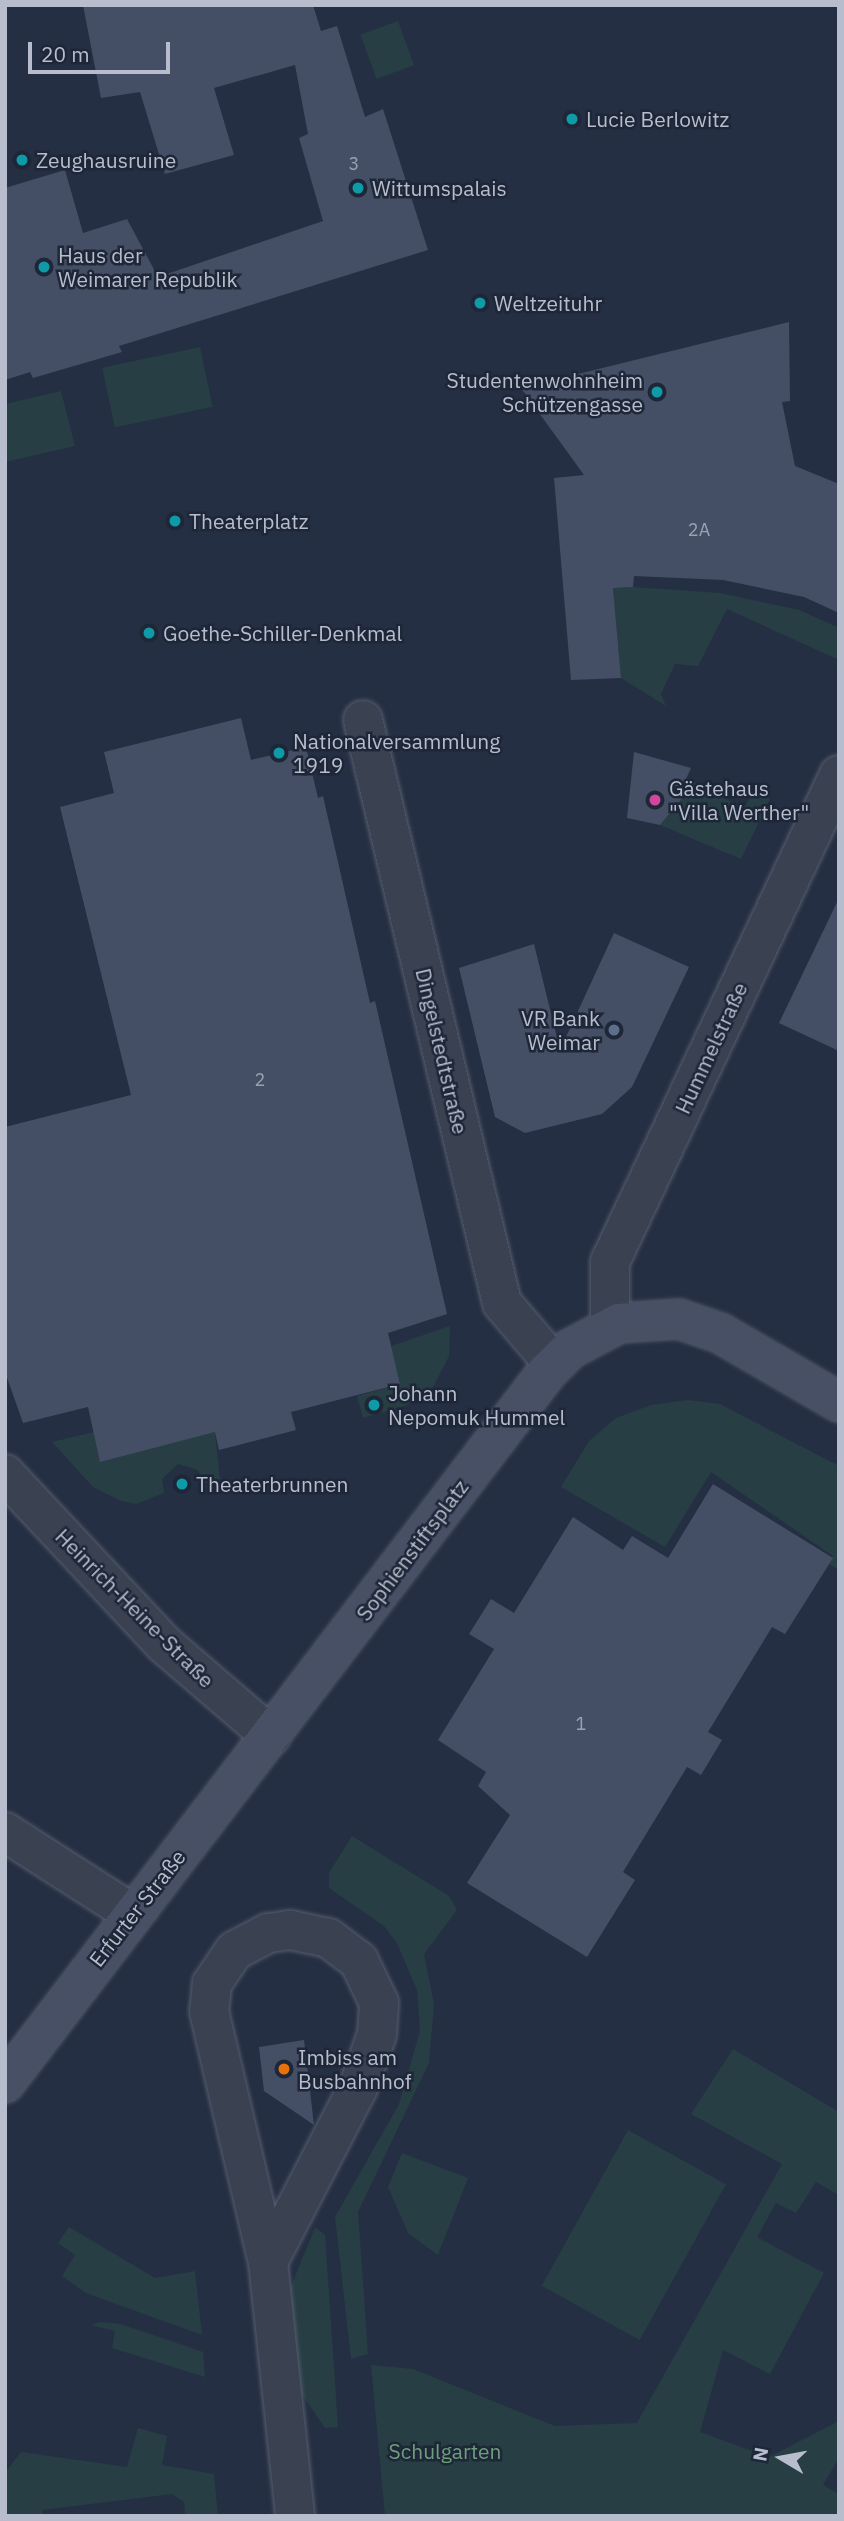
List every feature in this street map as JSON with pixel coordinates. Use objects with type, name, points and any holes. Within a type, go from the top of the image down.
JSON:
[{"type":"street","name":"Dingelstedtstraße","points":[[363,720],[502,1303],[554,1364]]},
{"type":"street","name":"Hummelstraße","points":[[610,1327],[610,1262],[830,816],[839,775]]},
{"type":"street","points":[[610,1327],[656,1318],[702,1325],[839,1402]]},
{"type":"street","name":"Sophienstiftsplatz","points":[[271,1736],[554,1364],[610,1327]]},
{"type":"street","name":"Heinrich-Heine-Straße","points":[[5,1474],[164,1644],[271,1736]]},
{"type":"street","name":"Erfurter Straße","points":[[5,2083],[131,1913],[271,1736]]},
{"type":"street","points":[[5,1832],[131,1913]]},
{"type":"street","points":[[268,2262],[358,2088],[377,2034],[379,2003],[359,1961],[344,1947],[309,1931],[290,1930],[251,1939],[221,1965],[212,1984],[209,2011],[268,2262],[295,2516]]},
{"type":"green space","points":[[398,21],[414,65],[376,79],[360,35]]},
{"type":"green space","points":[[200,347],[213,407],[115,427],[102,368]]},
{"type":"green space","points":[[61,391],[75,446],[5,462],[5,404]]},
{"type":"green space","points":[[613,588],[720,593],[799,610],[839,628],[839,660],[727,609],[698,666],[675,664],[661,694],[666,706],[621,678]]},
{"type":"green space","points":[[695,783],[744,808],[753,793],[770,799],[741,859],[660,825]]},
{"type":"green space","points":[[450,1326],[449,1356],[433,1387],[405,1406],[363,1418],[357,1396],[400,1384],[391,1346]]},
{"type":"green space","points":[[687,1400],[720,1404],[839,1466],[839,1570],[829,1564],[833,1556],[711,1472],[665,1547],[561,1487],[589,1441],[616,1418],[651,1405]]},
{"type":"green space","points":[[94,1432],[101,1461],[215,1432],[220,1479],[205,1483],[198,1470],[178,1464],[162,1479],[164,1493],[136,1504],[121,1501],[93,1487],[52,1442]]},
{"type":"green space","points":[[352,1836],[449,1896],[457,1910],[424,1954],[434,2004],[429,2063],[358,2212],[368,2354],[351,2359],[335,2217],[399,2104],[420,2031],[417,1990],[397,1943],[384,1926],[329,1888],[329,1873]]},
{"type":"green space","name":"Schulgarten","points":[[733,2049],[839,2112],[839,2195],[816,2182],[796,2213],[776,2203],[757,2237],[824,2273],[770,2374],[723,2350],[700,2432],[769,2457],[839,2421],[839,2458],[823,2485],[839,2494],[839,2516],[385,2516],[371,2365],[413,2369],[555,2426],[637,2423],[782,2164],[691,2114]]},
{"type":"green space","points":[[628,2130],[726,2184],[640,2340],[542,2286]]},
{"type":"green space","points":[[402,2153],[468,2178],[438,2255],[408,2233],[388,2187]]},
{"type":"green space","points":[[69,2227],[155,2278],[195,2271],[202,2335],[86,2293],[62,2276],[75,2255],[58,2243]]},
{"type":"green space","points":[[315,2227],[325,2235],[338,2427],[325,2428],[299,2390],[288,2294]]},
{"type":"green space","points":[[100,2322],[121,2324],[203,2352],[205,2377],[112,2348],[115,2331],[91,2325]]},
{"type":"green space","points":[[138,2428],[167,2436],[162,2465],[214,2474],[218,2516],[185,2516],[184,2502],[172,2494],[42,2510],[42,2516],[5,2516],[5,2473],[21,2452],[127,2467]]},
{"type":"building","points":[[83,5],[313,5],[321,31],[337,26],[365,117],[383,109],[428,250],[119,346],[122,352],[33,378],[30,372],[5,380],[5,188],[65,170],[83,233],[127,219],[158,277],[323,221],[299,138],[308,134],[295,65],[214,88],[234,155],[165,174],[140,92],[101,98]]},
{"type":"building","points":[[789,322],[790,401],[782,402],[795,466],[839,484],[839,613],[804,597],[723,580],[634,576],[633,587],[613,588],[621,678],[571,680],[554,478],[584,475],[521,388]]},
{"type":"building","points":[[241,718],[251,760],[306,747],[318,798],[323,796],[370,1003],[375,1001],[447,1314],[388,1333],[400,1384],[291,1412],[296,1430],[219,1450],[215,1432],[100,1462],[88,1407],[23,1423],[5,1372],[5,1127],[131,1095],[60,807],[114,793],[104,752]]},
{"type":"building","name":"Gästehaus \"Villa Werther\"","points":[[634,752],[691,768],[686,779],[695,783],[660,825],[627,818]]},
{"type":"building","points":[[839,898],[839,1051],[779,1023]]},
{"type":"building","points":[[614,933],[689,967],[632,1087],[602,1114],[525,1133],[495,1117],[459,968],[534,944],[560,1050]]},
{"type":"building","points":[[713,1484],[833,1558],[785,1634],[772,1627],[708,1732],[722,1740],[701,1775],[687,1767],[623,1872],[635,1880],[587,1957],[467,1883],[510,1815],[478,1786],[486,1772],[438,1740],[494,1649],[469,1634],[491,1599],[514,1613],[573,1517],[623,1550],[632,1536],[668,1558]]},
{"type":"building","name":"Imbiss am Busbahnhof","points":[[304,2040],[314,2125],[264,2091],[259,2047]]},
{"type":"place","name":"Lucie Berlowitz","points":[[572,119]]},
{"type":"place","name":"Zeughausruine","points":[[22,160]]},
{"type":"place","name":"Wittumspalais","points":[[358,188]]},
{"type":"place","name":"Haus der Weimarer Republik","points":[[44,267]]},
{"type":"place","name":"Weltzeituhr","points":[[480,303]]},
{"type":"place","name":"Studentenwohnheim Schützengasse","points":[[657,392]]},
{"type":"place","name":"Theaterplatz","points":[[175,521]]},
{"type":"place","name":"Goethe-Schiller-Denkmal","points":[[149,633]]},
{"type":"place","name":"Nationalversammlung 1919","points":[[279,753]]},
{"type":"place","name":"Gästehaus \"Villa Werther\"","points":[[655,800]]},
{"type":"place","name":"VR Bank Weimar","points":[[614,1030]]},
{"type":"place","name":"Johann Nepomuk Hummel","points":[[374,1405]]},
{"type":"place","name":"Theaterbrunnen","points":[[182,1484]]},
{"type":"place","name":"Imbiss am Busbahnhof","points":[[284,2069]]}]
